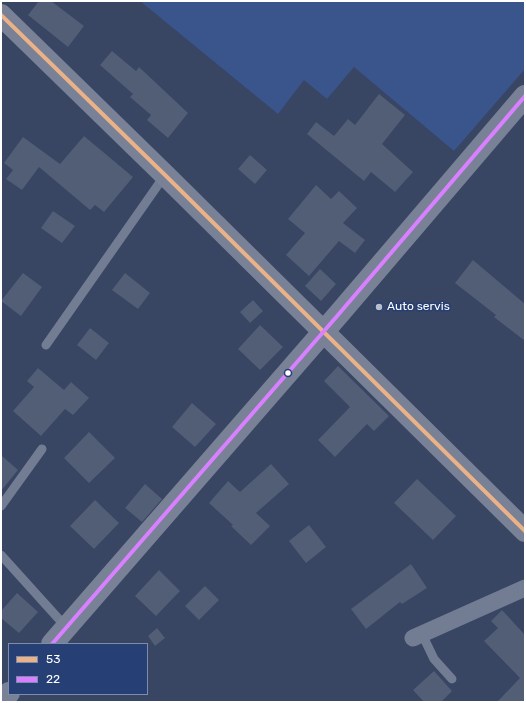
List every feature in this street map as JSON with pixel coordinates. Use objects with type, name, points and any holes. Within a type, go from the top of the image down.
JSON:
[{"type":"main road","points":[[1,15],[525,531]]},
{"type":"main road","points":[[53,643],[323,332],[525,96]]},
{"type":"main road","points":[[1,702],[8,694]]},
{"type":"street","points":[[417,636],[525,588]]},
{"type":"lane","points":[[46,345],[165,175]]},
{"type":"lane","points":[[1,506],[42,449]]},
{"type":"lane","points":[[1,555],[66,627]]},
{"type":"lane","points":[[417,636],[434,659],[452,679]]},
{"type":"shaded area","points":[[140,1],[525,1],[525,69],[454,151],[354,67],[327,99],[304,80],[278,114]]},
{"type":"building","points":[[39,1],[51,1],[84,26],[68,47],[28,15]]},
{"type":"building","points":[[112,51],[136,71],[139,67],[188,113],[168,138],[147,120],[151,115],[130,97],[133,94],[100,65]]},
{"type":"building","points":[[379,94],[405,115],[382,144],[413,172],[395,192],[371,172],[364,181],[307,134],[316,122],[334,136],[348,119],[355,125]]},
{"type":"building","points":[[84,136],[133,177],[104,212],[95,205],[90,210],[39,167],[22,190],[6,179],[13,170],[4,163],[23,137],[60,164]]},
{"type":"building","points":[[250,155],[267,170],[255,184],[238,169]]},
{"type":"building","points":[[316,185],[331,199],[339,191],[357,208],[343,223],[365,240],[355,253],[339,241],[309,276],[286,255],[305,233],[288,219]]},
{"type":"building","points":[[53,211],[75,226],[62,243],[41,228]]},
{"type":"building","points":[[473,260],[525,304],[525,341],[494,317],[496,315],[455,283]]},
{"type":"building","points":[[320,269],[336,284],[321,301],[305,286]]},
{"type":"building","points":[[23,273],[42,287],[21,316],[1,301]]},
{"type":"building","points":[[125,273],[150,293],[138,309],[112,290]]},
{"type":"building","points":[[253,300],[263,311],[250,323],[240,312]]},
{"type":"building","points":[[260,325],[283,347],[260,370],[238,349]]},
{"type":"building","points":[[90,328],[109,343],[96,360],[77,345]]},
{"type":"building","points":[[338,366],[389,416],[374,431],[367,424],[335,457],[318,440],[350,407],[324,381]]},
{"type":"building","points":[[38,368],[64,390],[71,382],[89,398],[73,415],[65,409],[41,436],[13,411],[34,387],[27,381]]},
{"type":"building","points":[[192,403],[216,424],[195,447],[172,427]]},
{"type":"building","points":[[89,432],[115,458],[89,483],[64,458]]},
{"type":"building","points":[[1,455],[18,470],[1,491]]},
{"type":"building","points":[[271,464],[289,484],[256,513],[270,526],[251,545],[231,526],[233,525],[209,503],[228,481],[240,492]]},
{"type":"building","points":[[417,479],[456,516],[433,540],[394,503]]},
{"type":"building","points":[[145,484],[162,499],[142,522],[125,508]]},
{"type":"building","points":[[95,500],[119,523],[94,549],[70,526]]},
{"type":"building","points":[[309,525],[326,547],[306,563],[289,541]]},
{"type":"building","points":[[411,564],[427,588],[402,604],[400,602],[366,629],[351,609]]},
{"type":"building","points":[[159,570],[180,591],[156,616],[135,596]]},
{"type":"building","points":[[205,586],[219,600],[199,620],[185,606]]},
{"type":"building","points":[[17,593],[38,612],[19,633],[1,618],[1,611]]},
{"type":"building","points":[[502,610],[525,635],[525,702],[497,702],[520,678],[484,641],[498,628],[491,621]]},
{"type":"building","points":[[157,628],[165,638],[155,646],[148,636]]},
{"type":"building","points":[[434,671],[452,691],[441,702],[424,702],[413,690]]},
{"type":"transit line","name":"53","points":[[1,15],[525,531]]},
{"type":"transit line","name":"22","points":[[53,643],[338,315],[525,96]]},
{"type":"place","name":"Auto servis","points":[[379,307]]}]
